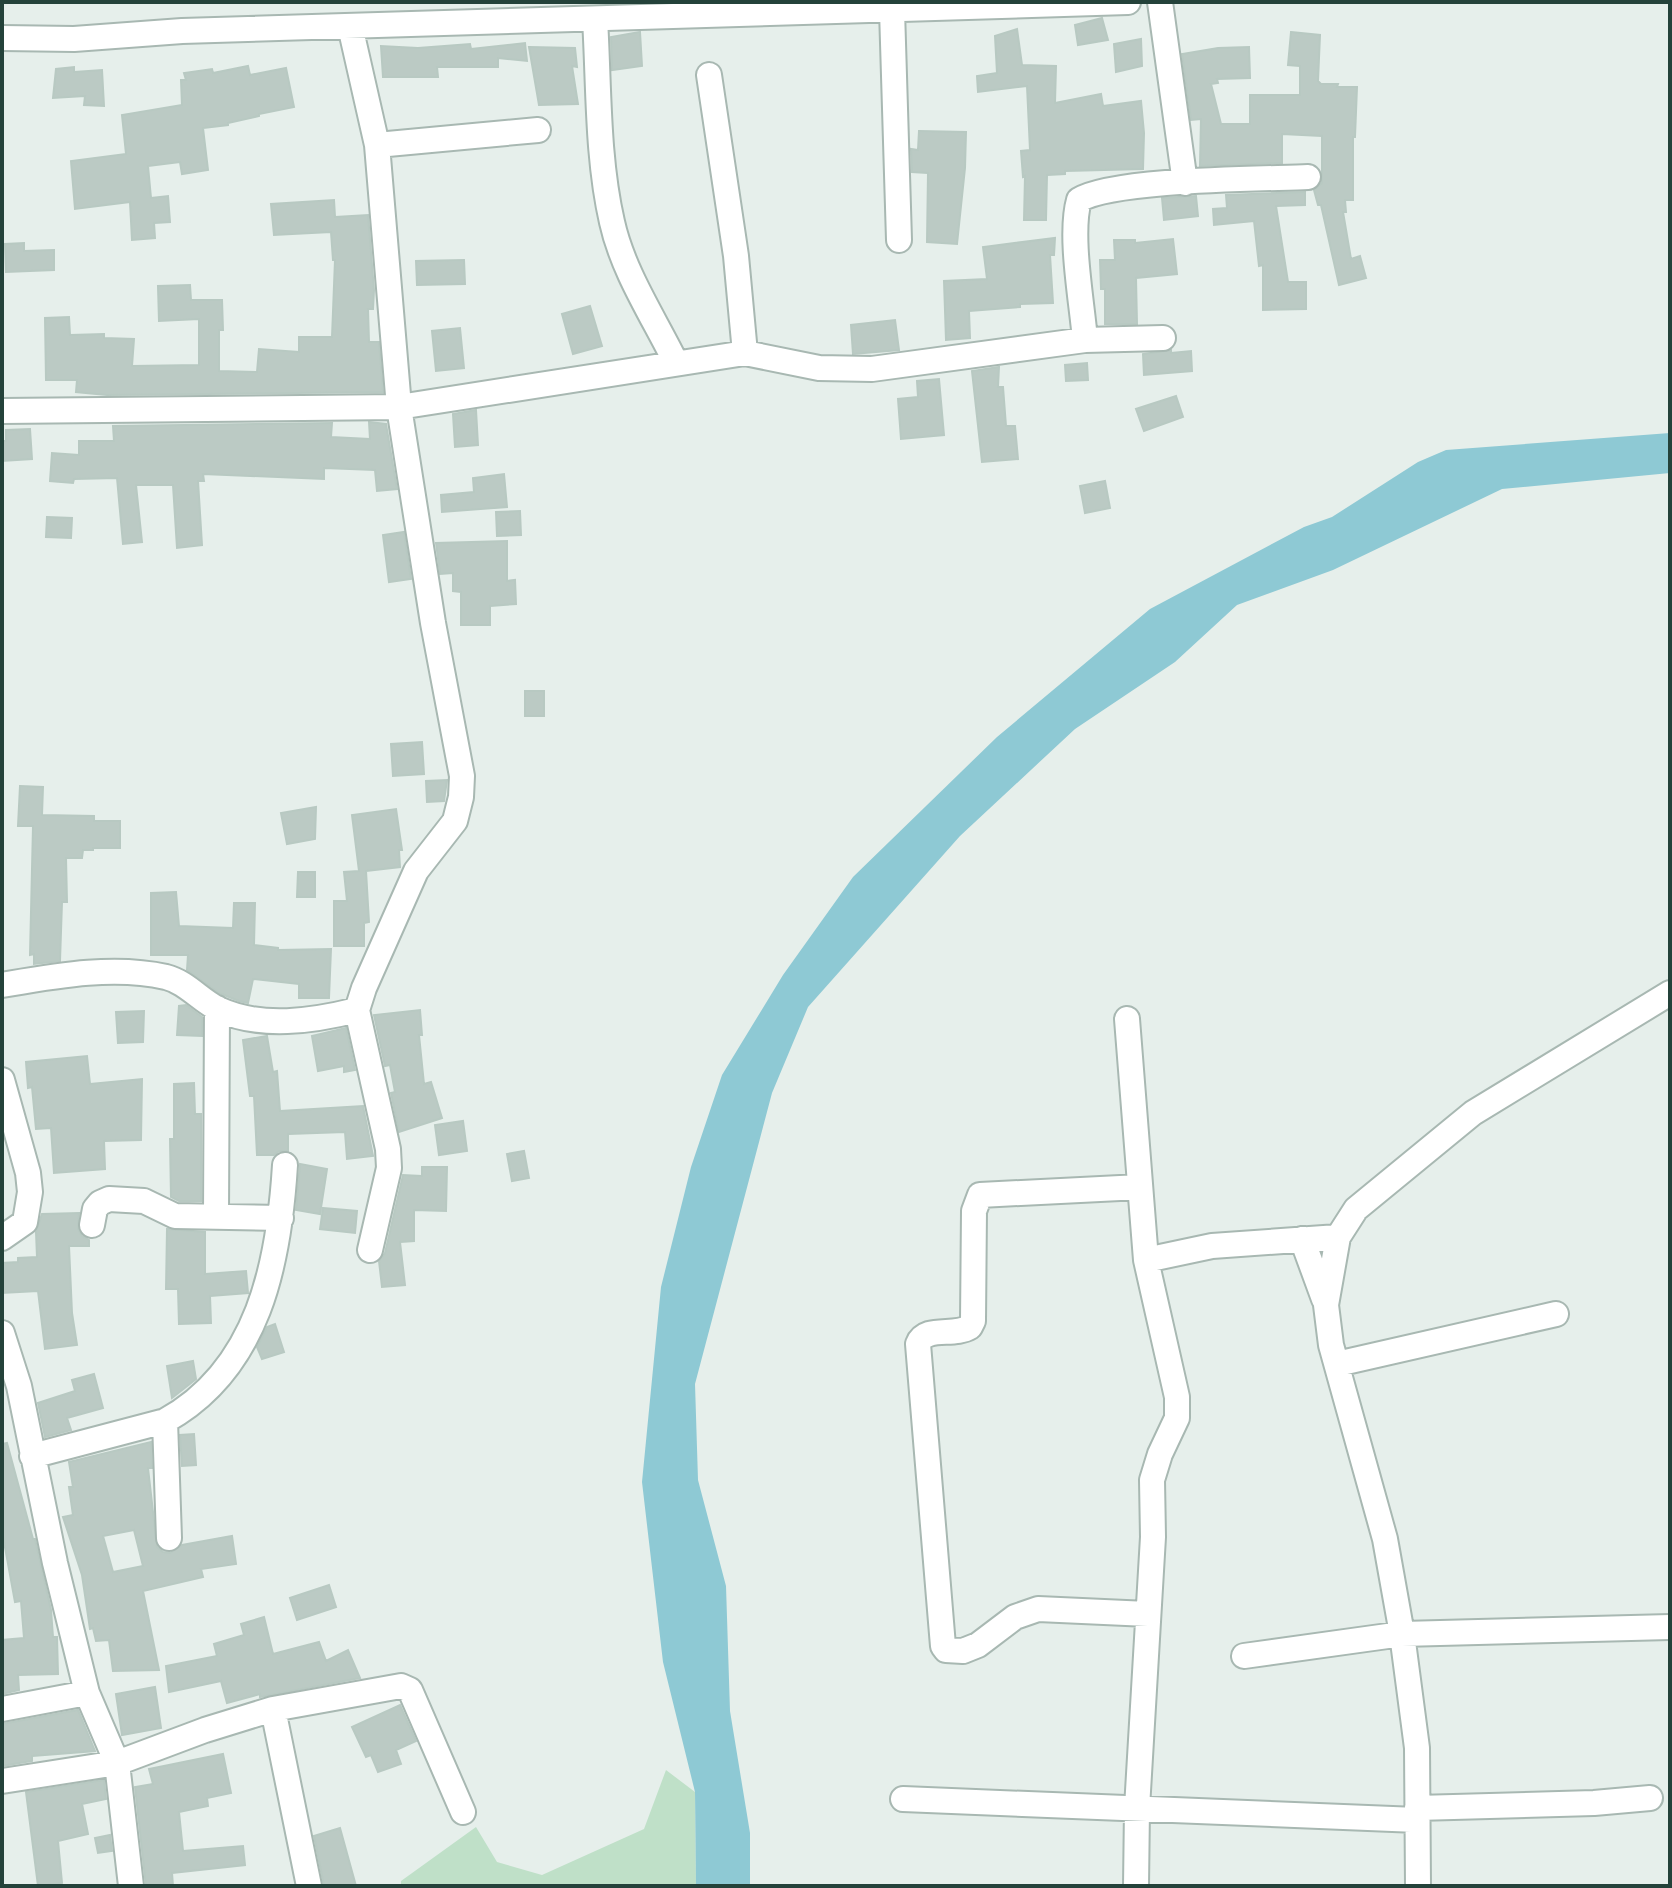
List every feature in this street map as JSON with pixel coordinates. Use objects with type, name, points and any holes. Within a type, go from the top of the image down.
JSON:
[{"type":"street","points":[[2,38],[74,39],[182,31],[350,26],[489,12],[595,19],[694,9],[892,10],[1128,2]]},
{"type":"street","points":[[1160,2],[1185,183]]},
{"type":"street","points":[[892,10],[899,240]]},
{"type":"street","points":[[595,19],[601,138],[612,223],[628,267],[676,363]]},
{"type":"street","points":[[350,26],[377,145],[399,407],[433,623],[462,776],[455,821],[416,871],[357,1010],[388,1149],[389,1168],[370,1250]]},
{"type":"street","points":[[709,75],[736,256],[745,353]]},
{"type":"street","points":[[377,145],[538,130]]},
{"type":"street","points":[[1085,340],[1077,247],[1076,211],[1079,200],[1124,188],[1308,177]]},
{"type":"street","points":[[2,411],[399,407],[511,392],[745,353],[795,365],[842,370],[872,369],[1085,340],[1163,338]]},
{"type":"street","points":[[2,985],[126,970],[170,978],[217,1008],[235,1014],[287,1022],[314,1020],[357,1010]]},
{"type":"street","points":[[1326,1305],[1338,1237],[1356,1209],[1473,1113],[1670,993]]},
{"type":"street","points":[[216,1216],[217,1008]]},
{"type":"street","points":[[1127,1019],[1146,1260],[1177,1397],[1177,1418],[1152,1480],[1153,1537],[1137,1808],[1136,1886]]},
{"type":"street","points":[[2,1080],[9,1136],[28,1173],[30,1192],[25,1222],[2,1238]]},
{"type":"street","points":[[32,1456],[165,1421],[210,1389],[232,1362],[255,1318],[265,1290],[281,1218],[285,1165]]},
{"type":"street","points":[[1140,1187],[980,1195],[974,1211],[973,1321],[970,1327],[958,1333],[926,1334],[918,1344],[937,1588],[946,1650],[963,1651],[978,1645],[1015,1617],[1038,1609],[1148,1614]]},
{"type":"street","points":[[92,1225],[95,1209],[109,1199],[144,1201],[175,1216],[281,1218]]},
{"type":"street","points":[[1146,1260],[1212,1246],[1338,1237]]},
{"type":"street","points":[[1302,1239],[1326,1305],[1337,1364],[1385,1539],[1402,1634],[1417,1748],[1418,1886]]},
{"type":"street","points":[[1337,1364],[1556,1314]]},
{"type":"street","points":[[4,1349],[19,1386],[55,1563],[87,1693],[117,1763],[131,1886]]},
{"type":"street","points":[[165,1421],[169,1538]]},
{"type":"street","points":[[1244,1656],[1402,1634],[1670,1627]]},
{"type":"street","points":[[2,1781],[117,1763],[273,1709],[407,1687],[463,1812]]},
{"type":"street","points":[[2,1709],[87,1693]]},
{"type":"street","points":[[273,1709],[309,1886]]},
{"type":"street","points":[[903,1799],[1417,1814],[1650,1798]]},
{"type":"green space","points":[[666,1770],[695,1792],[696,1886],[401,1886],[401,1881],[476,1827],[497,1862],[542,1875],[644,1829]]},
{"type":"water","points":[[1670,433],[1670,473],[1502,489],[1333,570],[1237,605],[1175,662],[1075,729],[960,836],[808,1007],[772,1093],[695,1384],[698,1480],[726,1586],[730,1711],[750,1833],[750,1886],[696,1886],[695,1792],[663,1662],[642,1482],[661,1287],[691,1167],[722,1075],[783,975],[853,877],[997,737],[1150,609],[1304,527],[1332,517],[1418,462],[1446,450]]},
{"type":"building","points":[[1102,18],[1108,40],[1078,45],[1075,25]]},
{"type":"building","points":[[1017,29],[1022,65],[1056,66],[1055,103],[1101,94],[1103,106],[1141,101],[1143,169],[1065,171],[1065,174],[1047,175],[1046,220],[1024,220],[1025,176],[1021,151],[1030,150],[1027,86],[978,92],[977,76],[997,73],[995,36]]},
{"type":"building","points":[[640,32],[642,66],[612,70],[611,37]]},
{"type":"building","points":[[1291,32],[1320,35],[1318,81],[1321,84],[1357,87],[1353,200],[1345,200],[1346,212],[1343,212],[1351,259],[1360,256],[1366,278],[1339,285],[1321,205],[1318,205],[1314,190],[1322,183],[1322,136],[1282,134],[1282,163],[1200,166],[1201,119],[1191,120],[1182,54],[1249,47],[1250,78],[1217,79],[1218,83],[1211,84],[1221,124],[1250,124],[1250,95],[1300,95],[1300,66],[1288,65]]},
{"type":"building","points":[[1141,39],[1142,66],[1116,72],[1114,44]]},
{"type":"building","points":[[525,43],[527,61],[498,58],[498,67],[437,67],[438,77],[383,77],[381,46],[418,48],[470,44],[471,49]]},
{"type":"building","points":[[529,47],[575,48],[577,67],[572,66],[578,104],[539,105]]},
{"type":"building","points":[[248,66],[250,75],[286,68],[294,107],[259,114],[228,125],[203,128],[208,170],[182,174],[180,162],[148,166],[151,198],[168,196],[170,222],[154,223],[155,238],[132,240],[130,202],[75,209],[71,161],[126,154],[122,115],[182,105],[181,80],[186,80],[184,73],[212,69],[213,73]]},
{"type":"building","points":[[74,67],[74,72],[102,70],[104,106],[84,105],[85,96],[53,98],[56,69]]},
{"type":"building","points":[[919,131],[966,132],[957,244],[927,242],[928,173],[912,172],[911,149],[918,150]]},
{"type":"building","points":[[1305,192],[1305,205],[1276,206],[1288,282],[1306,282],[1306,309],[1263,310],[1263,265],[1259,266],[1254,221],[1214,225],[1213,209],[1227,208],[1226,195]]},
{"type":"building","points":[[1196,196],[1198,216],[1164,220],[1162,198]]},
{"type":"building","points":[[334,200],[335,217],[368,215],[374,290],[373,309],[368,309],[369,342],[379,342],[383,392],[107,395],[76,392],[77,380],[46,380],[45,318],[69,317],[70,335],[104,334],[104,338],[134,339],[132,366],[199,365],[199,319],[159,321],[158,286],[190,285],[191,300],[222,300],[219,371],[257,372],[259,349],[299,352],[299,337],[332,337],[335,260],[331,232],[274,235],[271,204]]},
{"type":"building","points":[[1055,238],[1054,255],[1050,255],[1053,303],[969,311],[970,338],[946,340],[944,281],[987,279],[983,247]]},
{"type":"building","points":[[1173,239],[1177,274],[1136,278],[1137,324],[1105,324],[1105,289],[1101,289],[1100,260],[1115,260],[1114,240],[1135,240],[1135,243]]},
{"type":"building","points":[[24,243],[24,251],[54,250],[54,270],[6,272],[5,244]]},
{"type":"building","points":[[464,260],[465,284],[417,285],[416,261]]},
{"type":"building","points":[[590,306],[602,346],[573,354],[562,314]]},
{"type":"building","points":[[895,320],[899,350],[853,354],[851,325]]},
{"type":"building","points":[[460,328],[464,368],[436,371],[432,331]]},
{"type":"building","points":[[1171,350],[1171,353],[1191,351],[1192,371],[1144,375],[1143,354]]},
{"type":"building","points":[[1087,363],[1088,380],[1066,381],[1065,365]]},
{"type":"building","points":[[999,367],[998,387],[1003,387],[1006,426],[1015,426],[1018,459],[982,462],[972,371]]},
{"type":"building","points":[[939,379],[944,435],[901,439],[898,399],[918,397],[917,381]]},
{"type":"building","points":[[1176,396],[1183,417],[1144,431],[1136,409]]},
{"type":"building","points":[[476,410],[478,445],[455,447],[453,414]]},
{"type":"building","points":[[369,422],[386,424],[397,489],[377,491],[375,470],[324,468],[324,479],[203,474],[204,481],[198,481],[202,545],[177,548],[173,485],[136,485],[142,542],[123,544],[117,478],[74,479],[73,483],[50,481],[52,453],[79,455],[79,441],[114,441],[113,426],[332,423],[331,437],[370,439]]},
{"type":"building","points":[[30,429],[32,459],[2,461],[2,441],[6,441],[6,430]]},
{"type":"building","points":[[504,474],[507,507],[442,512],[441,495],[474,492],[473,478]]},
{"type":"building","points":[[1105,481],[1110,508],[1085,513],[1080,486]]},
{"type":"building","points":[[520,511],[521,535],[497,536],[496,512]]},
{"type":"building","points":[[47,517],[72,518],[71,538],[46,537]]},
{"type":"building","points":[[404,532],[411,579],[389,582],[383,535]]},
{"type":"building","points":[[507,541],[507,581],[515,580],[516,604],[490,606],[490,625],[461,625],[461,592],[453,591],[453,573],[440,574],[436,543]]},
{"type":"building","points":[[525,691],[544,691],[544,716],[525,716]]},
{"type":"building","points":[[422,742],[424,774],[393,776],[391,744]]},
{"type":"building","points":[[447,780],[444,801],[427,802],[426,781]]},
{"type":"building","points":[[20,786],[43,787],[42,815],[94,816],[94,821],[120,821],[120,848],[93,848],[83,850],[82,858],[66,858],[67,902],[62,902],[60,961],[34,964],[34,954],[30,955],[33,826],[18,826]]},
{"type":"building","points":[[316,807],[315,839],[287,844],[281,813]]},
{"type":"building","points":[[396,809],[402,850],[399,850],[400,867],[366,871],[369,922],[364,923],[364,946],[334,946],[334,901],[347,901],[344,872],[359,871],[352,815]]},
{"type":"building","points":[[298,872],[315,872],[315,897],[297,897]]},
{"type":"building","points":[[176,892],[179,926],[233,928],[234,903],[255,903],[254,945],[278,950],[331,949],[329,998],[299,998],[299,984],[253,979],[248,1003],[239,1001],[219,993],[187,970],[188,955],[151,955],[151,893]]},
{"type":"building","points":[[186,1005],[202,1017],[202,1036],[177,1035],[179,1006]]},
{"type":"building","points":[[420,1010],[424,1084],[431,1082],[442,1118],[399,1132],[391,1093],[395,1092],[390,1065],[385,1066],[374,1015]]},
{"type":"building","points":[[144,1011],[143,1042],[118,1043],[116,1012]]},
{"type":"building","points":[[346,1028],[355,1070],[344,1072],[344,1066],[318,1071],[312,1036]]},
{"type":"building","points":[[267,1036],[273,1072],[277,1071],[280,1111],[363,1106],[373,1156],[347,1159],[345,1132],[288,1134],[288,1151],[257,1155],[254,1096],[250,1096],[243,1040]]},
{"type":"building","points":[[87,1056],[90,1084],[142,1079],[141,1140],[104,1141],[105,1169],[54,1173],[51,1128],[36,1129],[26,1062]]},
{"type":"building","points":[[194,1083],[195,1114],[201,1114],[201,1201],[179,1201],[171,1197],[170,1139],[174,1139],[174,1084]]},
{"type":"building","points":[[463,1121],[467,1151],[439,1155],[435,1125]]},
{"type":"building","points":[[524,1151],[529,1178],[512,1181],[507,1154]]},
{"type":"building","points":[[300,1164],[327,1169],[320,1214],[296,1210]]},
{"type":"building","points":[[422,1167],[447,1167],[446,1211],[414,1210],[414,1241],[400,1242],[405,1285],[382,1287],[379,1261],[385,1253],[403,1175],[422,1176]]},
{"type":"building","points":[[323,1208],[357,1211],[355,1233],[320,1229]]},
{"type":"building","points":[[79,1213],[78,1229],[89,1240],[89,1246],[69,1246],[72,1313],[77,1345],[45,1349],[38,1291],[2,1293],[2,1263],[37,1257],[36,1232],[42,1214]]},
{"type":"building","points":[[167,1229],[205,1232],[205,1274],[246,1271],[248,1293],[210,1296],[211,1323],[179,1324],[178,1289],[166,1289]]},
{"type":"building","points":[[275,1324],[284,1352],[262,1359],[257,1347],[267,1327]]},
{"type":"building","points":[[193,1361],[196,1379],[172,1398],[167,1366]]},
{"type":"building","points":[[94,1374],[103,1408],[67,1418],[71,1430],[45,1437],[38,1403],[75,1391],[72,1380]]},
{"type":"building","points":[[194,1434],[196,1465],[182,1466],[180,1435]]},
{"type":"building","points":[[151,1442],[152,1468],[148,1468],[157,1547],[170,1553],[182,1545],[232,1536],[236,1564],[201,1569],[203,1577],[143,1591],[159,1670],[113,1671],[109,1640],[96,1641],[93,1628],[90,1629],[82,1575],[63,1517],[73,1515],[69,1462]],"holes":[[[134,1530],[143,1566],[113,1572],[103,1536]]]},
{"type":"building","points":[[7,1443],[35,1539],[51,1610],[53,1637],[57,1637],[58,1674],[18,1675],[19,1690],[2,1694],[2,1640],[24,1638],[21,1601],[15,1602],[2,1531],[2,1444]]},
{"type":"building","points":[[329,1585],[336,1607],[297,1620],[290,1598]]},
{"type":"building","points":[[264,1617],[273,1654],[319,1642],[326,1661],[348,1650],[360,1678],[260,1697],[260,1694],[227,1703],[221,1681],[169,1692],[166,1666],[217,1656],[214,1644],[244,1635],[241,1624]]},
{"type":"building","points":[[155,1687],[161,1728],[122,1735],[116,1694]]},
{"type":"building","points":[[400,1705],[416,1741],[396,1750],[401,1764],[378,1772],[371,1755],[366,1757],[352,1727]]},
{"type":"building","points":[[78,1710],[95,1751],[32,1756],[32,1761],[2,1766],[2,1724]]},
{"type":"building","points":[[223,1754],[231,1793],[207,1798],[208,1806],[179,1812],[183,1851],[243,1846],[245,1865],[172,1873],[173,1886],[146,1886],[135,1787],[153,1784],[149,1769]]},
{"type":"building","points":[[104,1780],[106,1799],[82,1804],[88,1834],[58,1841],[62,1883],[38,1886],[26,1792]]},
{"type":"building","points":[[340,1828],[356,1886],[324,1886],[314,1836]]},
{"type":"building","points":[[110,1835],[112,1851],[98,1853],[95,1838]]}]
